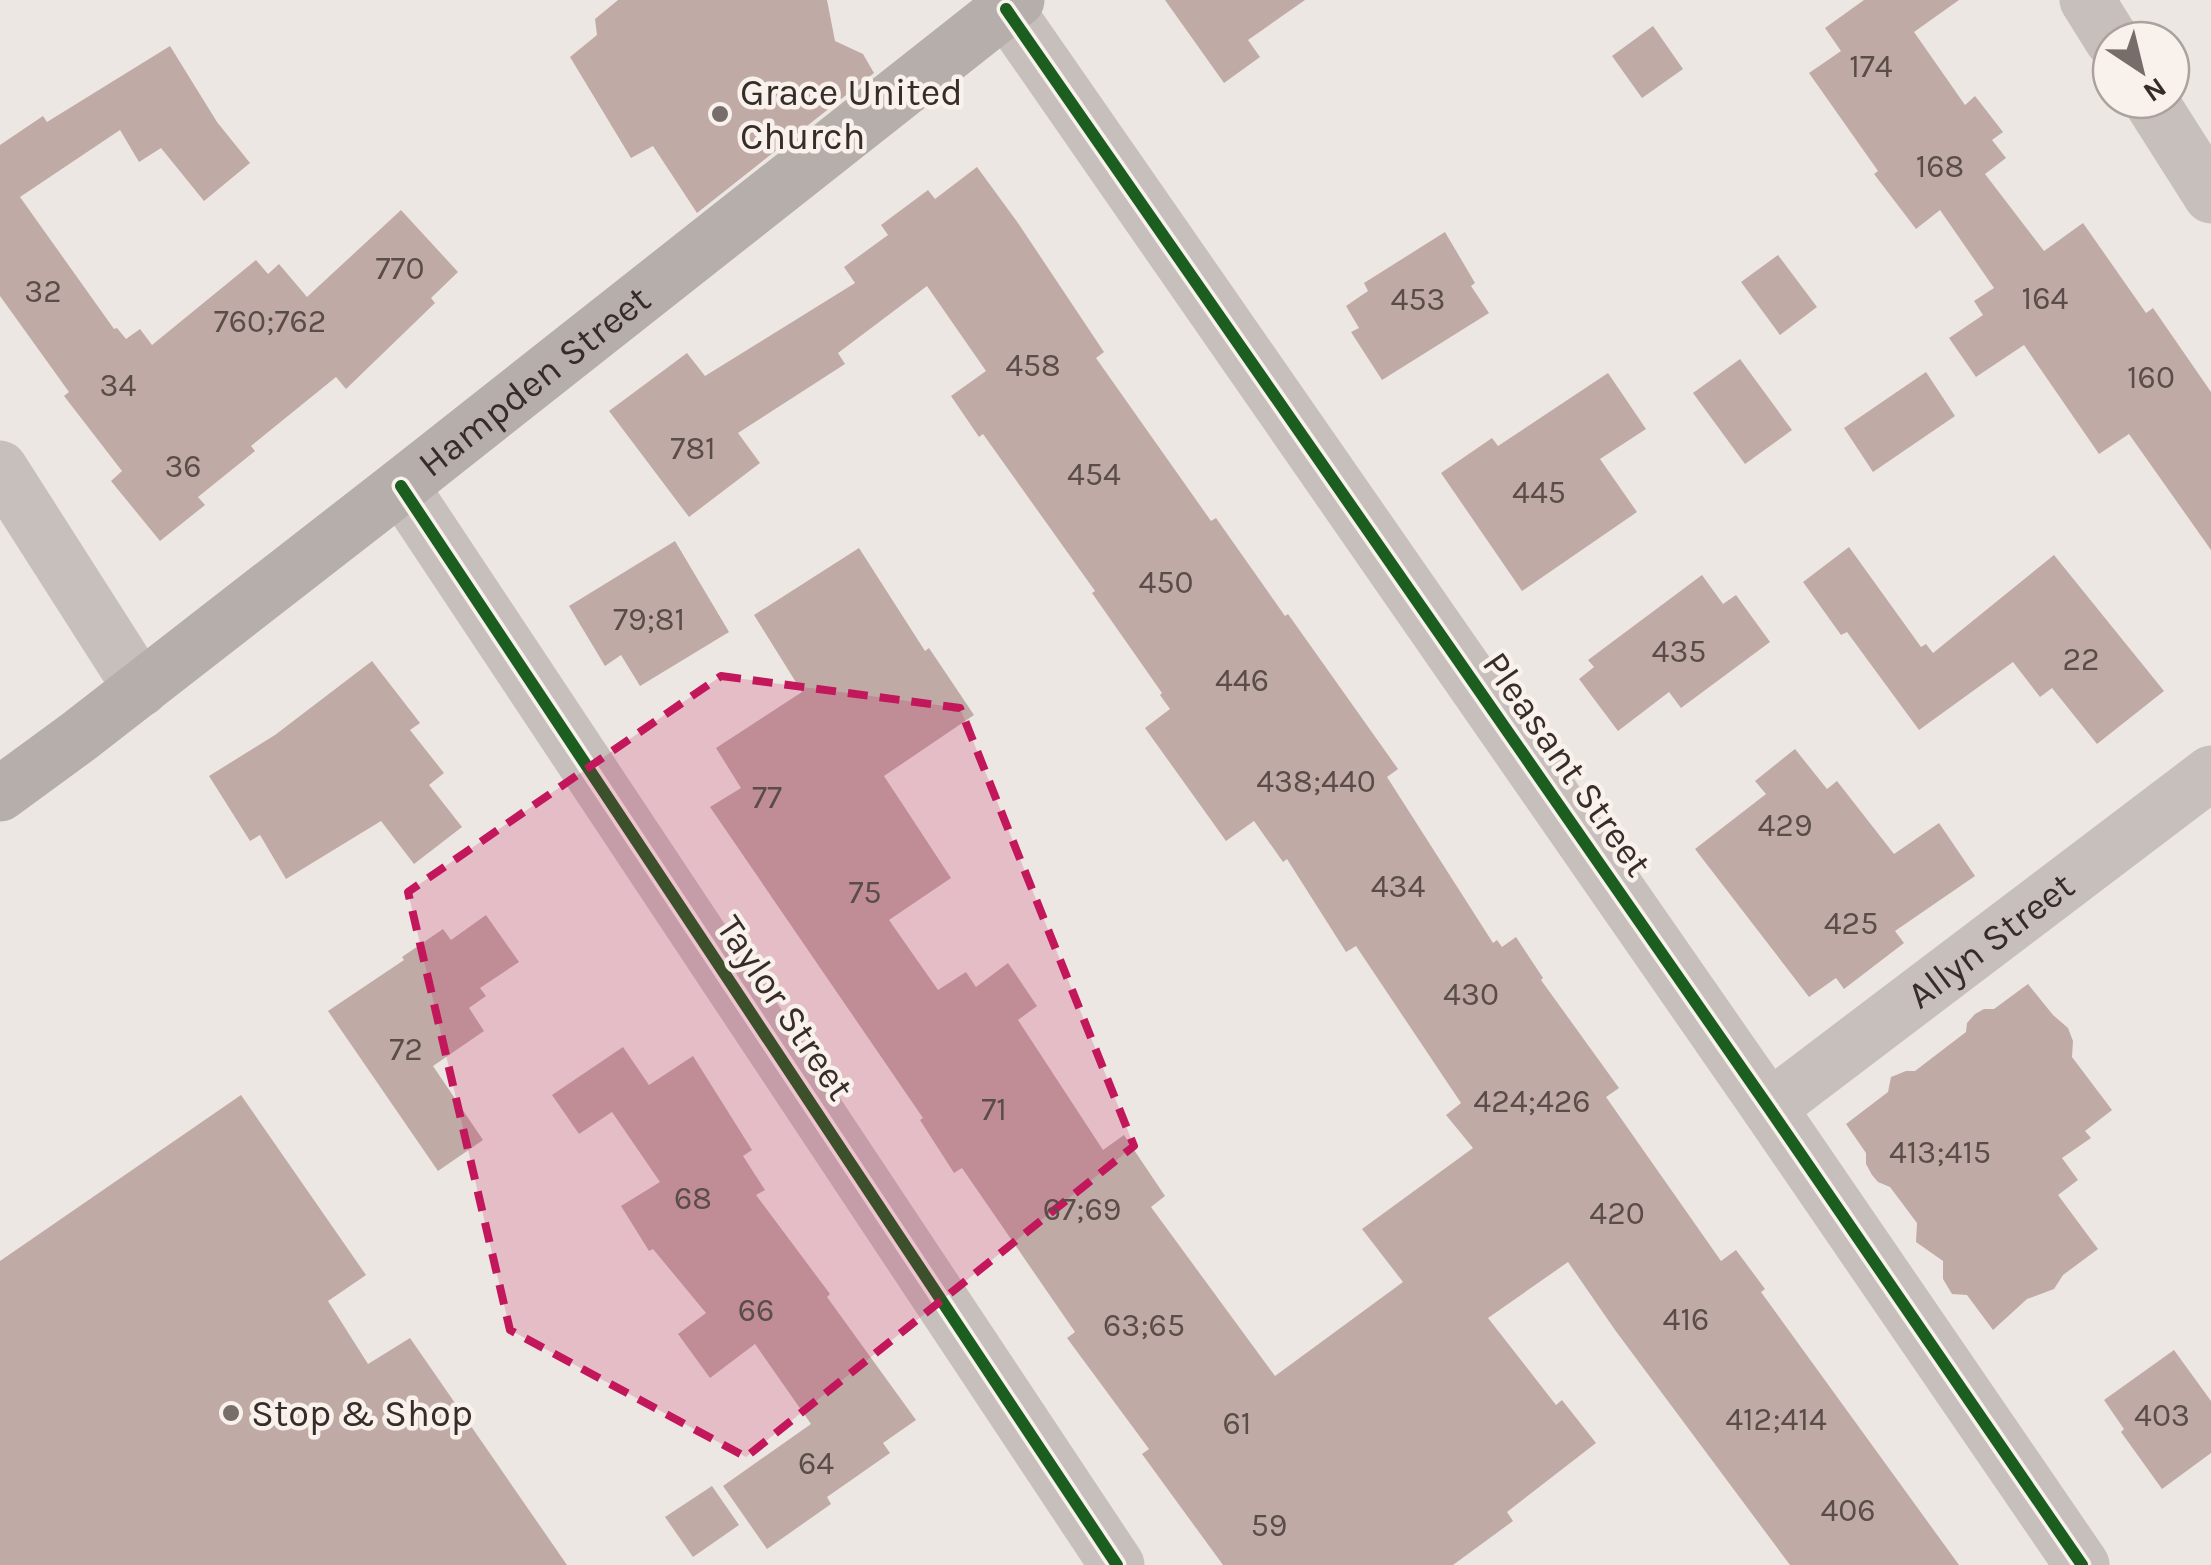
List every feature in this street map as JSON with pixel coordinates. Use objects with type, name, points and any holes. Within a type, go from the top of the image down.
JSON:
[{"type":"main road","name":"Hampden Street","points":[[0,794],[401,486],[1008,3]]},
{"type":"street","name":"Pleasant Street","points":[[1008,3],[2082,1565]]},
{"type":"street","points":[[2163,120],[2211,196]]},
{"type":"street","points":[[0,468],[141,688]]},
{"type":"street","name":"Taylor Street","points":[[401,486],[1117,1565]]},
{"type":"street","name":"Allyn Street","points":[[1770,1108],[2211,773]]},
{"type":"highlighted area","points":[[721,676],[960,708],[1134,1146],[746,1457],[510,1330],[408,892]]},
{"type":"building","name":"Grace United Church","points":[[618,0],[827,0],[835,41],[863,54],[874,73],[697,213],[653,146],[631,158],[570,57],[597,35],[595,19]]},
{"type":"building","points":[[1165,0],[1305,0],[1248,40],[1260,57],[1224,83]]},
{"type":"building","points":[[1864,0],[1959,0],[1914,32],[1965,105],[1975,96],[2003,132],[1992,140],[2006,158],[1985,174],[2044,251],[2083,223],[2146,313],[2153,308],[2211,392],[2211,550],[2129,434],[2099,454],[2024,345],[1976,377],[1949,338],[1983,315],[1974,301],[1994,288],[1940,210],[1916,229],[1874,174],[1878,171],[1809,73],[1841,51],[1825,28]]},
{"type":"building","points":[[1653,26],[1683,69],[1642,98],[1612,56]]},
{"type":"building","points":[[170,46],[217,122],[250,163],[204,201],[161,148],[139,162],[120,130],[20,197],[114,329],[126,339],[140,329],[152,345],[256,260],[268,274],[279,264],[307,297],[401,210],[458,272],[431,298],[435,303],[346,389],[336,377],[251,446],[255,451],[198,497],[205,505],[160,541],[111,481],[122,471],[64,396],[69,392],[0,296],[0,145],[43,116],[47,122]]},
{"type":"building","points":[[977,167],[1104,352],[1096,358],[1211,521],[1216,518],[1398,769],[1387,777],[1493,943],[1497,940],[1502,947],[1516,937],[1541,980],[1619,1088],[1606,1097],[1721,1261],[1736,1250],[1765,1289],[1761,1292],[1959,1565],[1790,1565],[1568,1262],[1488,1318],[1556,1405],[1562,1400],[1596,1443],[1507,1512],[1513,1521],[1453,1565],[1223,1565],[1142,1454],[1149,1449],[1067,1338],[1075,1332],[962,1168],[954,1173],[920,1120],[923,1118],[710,807],[741,788],[716,748],[802,692],[754,615],[859,548],[925,651],[929,648],[974,715],[884,776],[951,878],[889,920],[938,990],[966,972],[976,987],[1008,963],[1037,1006],[1018,1020],[1103,1150],[1124,1135],[1165,1196],[1151,1207],[1275,1376],[1403,1282],[1362,1229],[1473,1148],[1446,1115],[1461,1103],[1356,946],[1346,952],[1287,859],[1283,862],[1254,821],[1226,841],[1145,728],[1170,709],[1092,593],[1095,591],[983,434],[979,437],[951,396],[986,371],[927,286],[838,353],[845,364],[738,433],[760,463],[689,517],[609,411],[687,353],[705,376],[855,283],[844,267],[888,235],[881,225],[928,190],[935,199]]},
{"type":"building","points":[[1445,232],[1489,313],[1382,380],[1351,332],[1359,328],[1346,306],[1368,291],[1364,283]]},
{"type":"building","points":[[1778,255],[1817,307],[1780,335],[1741,282]]},
{"type":"building","points":[[1740,359],[1792,430],[1745,464],[1693,393]]},
{"type":"building","points":[[1926,372],[1955,416],[1873,472],[1844,428]]},
{"type":"building","points":[[1608,373],[1646,429],[1600,459],[1637,512],[1522,591],[1441,473],[1492,438],[1498,446]]},
{"type":"building","points":[[675,541],[729,632],[640,686],[621,655],[605,666],[569,606]]},
{"type":"building","points":[[1849,547],[1921,647],[1926,644],[1933,653],[2054,555],[2164,691],[2097,744],[2052,688],[2040,697],[2013,662],[1919,730],[1847,632],[1841,635],[1803,582]]},
{"type":"building","points":[[1702,575],[1723,604],[1736,595],[1770,642],[1681,708],[1669,692],[1618,731],[1579,679],[1594,667],[1588,660]]},
{"type":"building","points":[[372,661],[420,723],[410,730],[444,773],[429,785],[462,827],[414,864],[381,821],[286,879],[260,835],[250,841],[209,776],[275,735]]},
{"type":"building","points":[[1795,749],[1827,789],[1837,781],[1894,854],[1939,823],[1975,876],[1895,931],[1904,943],[1844,989],[1836,978],[1809,997],[1695,849],[1766,794],[1755,781]]},
{"type":"building","points":[[486,915],[519,962],[480,988],[486,996],[469,1008],[484,1031],[433,1066],[483,1140],[438,1171],[328,1011],[443,929],[451,940]]},
{"type":"building","points":[[2028,984],[2068,1028],[2073,1041],[2072,1057],[2112,1110],[2085,1131],[2091,1138],[2062,1158],[2078,1180],[2058,1195],[2098,1249],[2063,1275],[2054,1289],[2027,1299],[1993,1330],[1967,1295],[1952,1294],[1943,1279],[1943,1261],[1916,1242],[1917,1223],[1890,1187],[1872,1175],[1866,1153],[1846,1124],[1888,1092],[1891,1077],[1915,1071],[1966,1032],[1967,1023],[1975,1014],[1994,1009]]},
{"type":"building","points":[[623,1047],[649,1085],[693,1056],[752,1150],[743,1156],[765,1190],[756,1195],[916,1420],[883,1443],[890,1453],[827,1497],[831,1504],[767,1549],[723,1486],[811,1424],[755,1344],[710,1378],[678,1334],[706,1313],[653,1249],[649,1251],[621,1206],[660,1182],[612,1112],[579,1134],[552,1095]]},
{"type":"building","name":"Stop & Shop","points":[[241,1095],[366,1275],[328,1301],[368,1364],[410,1338],[567,1565],[0,1565],[0,1261]]},
{"type":"building","points":[[2174,1350],[2211,1401],[2211,1453],[2162,1489],[2121,1432],[2124,1429],[2104,1400]]},
{"type":"building","points":[[712,1486],[739,1525],[693,1557],[665,1517]]},
{"type":"cycle path","points":[[1006,9],[2082,1565]]},
{"type":"cycle path","points":[[401,486],[1117,1565]]},
{"type":"place","name":"Grace United Church","points":[[720,114]]},
{"type":"place","name":"Stop & Shop","points":[[231,1413]]}]
